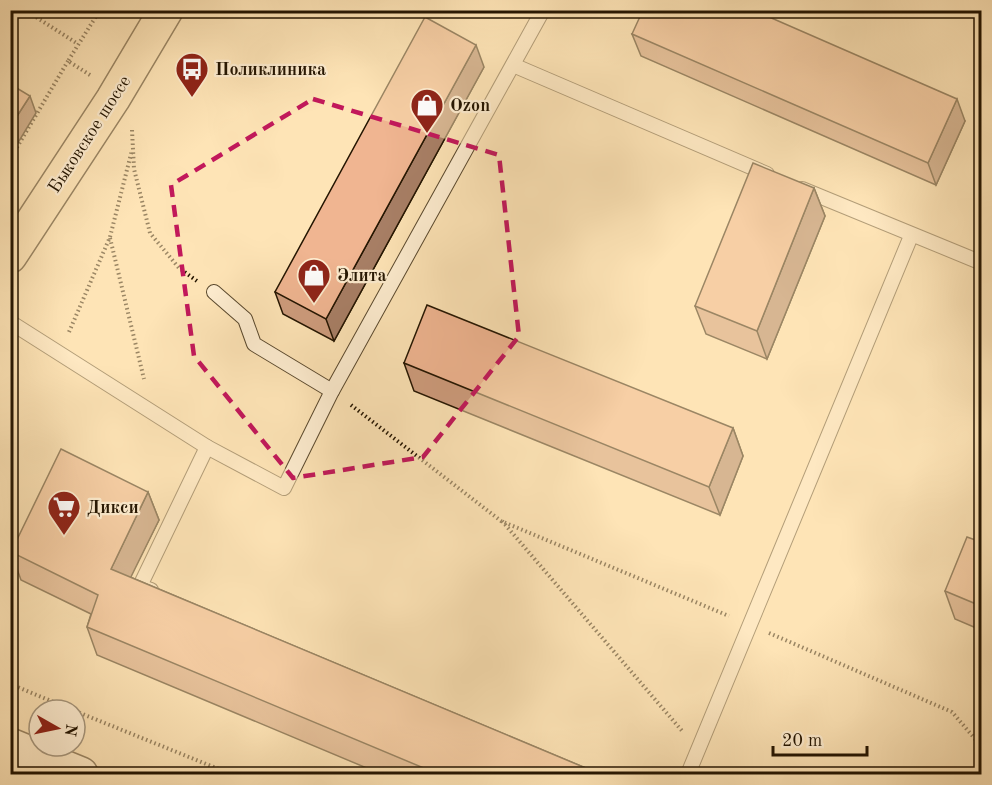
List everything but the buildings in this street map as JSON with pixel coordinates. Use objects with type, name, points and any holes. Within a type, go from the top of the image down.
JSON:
[{"type":"main road","name":"Быковское шоссе","points":[[10,256],[117,92],[166,10]]},
{"type":"main road","points":[[10,745],[81,774]]},
{"type":"lane","points":[[10,322],[207,447],[284,488],[332,391],[543,10]]},
{"type":"lane","points":[[513,65],[911,236],[980,260]]},
{"type":"lane","points":[[688,774],[911,236]]},
{"type":"lane","points":[[214,292],[245,319],[254,344],[332,391]]},
{"type":"lane","points":[[162,595],[140,586],[207,447]]},
{"type":"path","points":[[25,10],[78,44]]},
{"type":"path","points":[[10,159],[100,10]]},
{"type":"path","points":[[68,60],[117,92],[131,118],[134,170],[150,233],[179,268],[214,292]]},
{"type":"path","points":[[59,354],[110,237],[134,144]]},
{"type":"path","points":[[110,237],[152,413]]},
{"type":"path","points":[[332,391],[501,521],[698,750]]},
{"type":"path","points":[[501,521],[952,712],[981,747]]},
{"type":"path","points":[[10,684],[44,698]]},
{"type":"path","points":[[87,715],[231,774]]},
{"type":"highlighted area","points":[[313,99],[499,155],[519,336],[423,457],[293,478],[194,356],[171,185]]},
{"type":"place","name":"Поликлиника","points":[[192,98]]},
{"type":"place","name":"Ozon","points":[[427,134]]},
{"type":"place","name":"Элита","points":[[314,304]]},
{"type":"place","name":"Дикси","points":[[64,536]]}]
